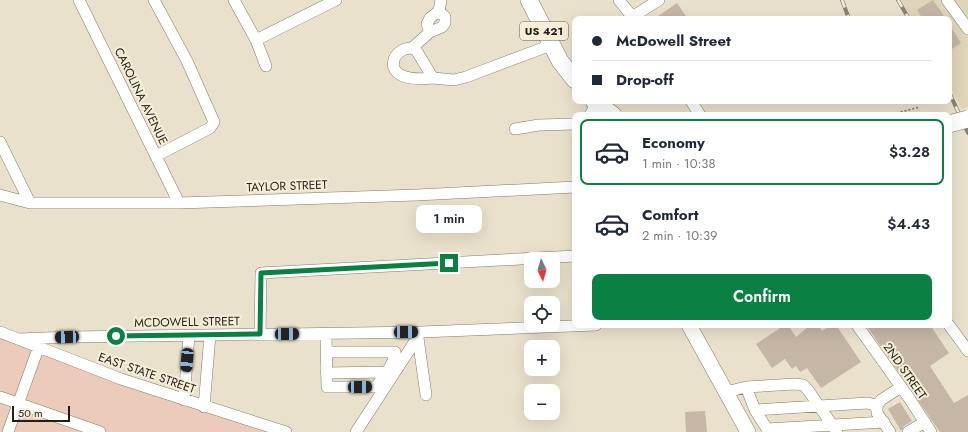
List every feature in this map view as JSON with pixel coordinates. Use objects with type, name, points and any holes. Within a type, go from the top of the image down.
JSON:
[{"type":"highway","name":"US 421","points":[[529,0],[560,62],[572,76]]},
{"type":"highway","points":[[594,106],[607,112]]},
{"type":"highway","points":[[952,123],[968,119]]},
{"type":"main road","points":[[692,328],[748,432]]},
{"type":"street","name":"CAROLINA AVENUE","points":[[79,0],[179,203]]},
{"type":"street","points":[[154,0],[187,61],[214,122],[210,128],[156,156]]},
{"type":"street","points":[[234,0],[256,40],[266,66]]},
{"type":"street","points":[[256,40],[336,0]]},
{"type":"street","points":[[620,0],[635,16]]},
{"type":"street","points":[[637,16],[659,0]]},
{"type":"street","points":[[947,0],[968,29]]},
{"type":"street","points":[[412,48],[430,32],[427,24],[440,6]]},
{"type":"street","points":[[433,78],[416,50],[412,48],[406,48],[393,60],[394,68],[398,74],[407,78],[454,80],[466,77],[551,44]]},
{"type":"street","points":[[514,129],[539,125],[572,124]]},
{"type":"street","points":[[0,142],[30,203]]},
{"type":"street","name":"TAYLOR STREET","points":[[0,195],[30,203],[179,203],[417,195],[572,187]]},
{"type":"street","points":[[260,334],[261,273],[572,256]]},
{"type":"street","name":"MCDOWELL STREET","points":[[18,339],[260,334],[420,335],[572,326]]},
{"type":"street","name":"2ND STREET","points":[[858,328],[902,387],[928,427]]},
{"type":"street","points":[[951,328],[968,351]]},
{"type":"street","name":"EAST STATE STREET","points":[[0,332],[121,379],[204,407],[286,432]]},
{"type":"street","points":[[326,334],[326,385],[328,388],[379,388]]},
{"type":"street","points":[[184,400],[189,335]]},
{"type":"street","points":[[204,407],[210,335]]},
{"type":"street","points":[[379,388],[420,335]]},
{"type":"street","points":[[420,335],[426,395]]},
{"type":"street","points":[[63,356],[67,337]]},
{"type":"street","points":[[8,432],[39,346]]},
{"type":"street","points":[[326,352],[394,351],[395,356],[356,432]]},
{"type":"street","points":[[326,373],[386,372]]},
{"type":"street","points":[[726,392],[746,387],[795,384],[803,385],[835,429]]},
{"type":"street","points":[[746,387],[756,410],[767,429],[835,429],[884,422]]},
{"type":"street","points":[[890,432],[878,413],[877,406],[881,400],[902,387]]},
{"type":"street","points":[[0,397],[100,432]]},
{"type":"street","points":[[756,410],[868,403],[877,406]]},
{"type":"street","points":[[908,432],[928,427]]},
{"type":"path","points":[[901,112],[920,107]]},
{"type":"shaded area","points":[[901,0],[968,0],[968,107],[962,109],[952,91],[952,16],[910,16]]},
{"type":"shaded area","points":[[0,335],[274,432],[0,432]]},
{"type":"building","points":[[933,0],[944,16],[921,16],[917,10]]},
{"type":"building","points":[[677,3],[686,16],[658,16]]},
{"type":"building","points":[[952,29],[961,43],[952,49]]},
{"type":"building","points":[[780,328],[790,328],[796,337],[806,328],[820,328],[822,331],[826,328],[838,328],[861,362],[821,388],[807,368],[800,372],[796,366],[792,369],[785,359],[772,368],[756,344]]},
{"type":"building","points":[[868,328],[932,328],[949,353],[930,366],[954,403],[968,395],[968,432],[940,432]]},
{"type":"building","points":[[900,402],[912,421],[904,426],[901,431],[888,409]]},
{"type":"building","points":[[705,411],[707,432],[686,432],[685,412]]},
{"type":"railway","points":[[842,0],[848,16]]},
{"type":"railway","points":[[898,0],[907,16]]},
{"type":"railway","points":[[952,98],[968,133]]},
{"type":"route","points":[[116,336],[260,334],[261,273],[449,263]]}]
